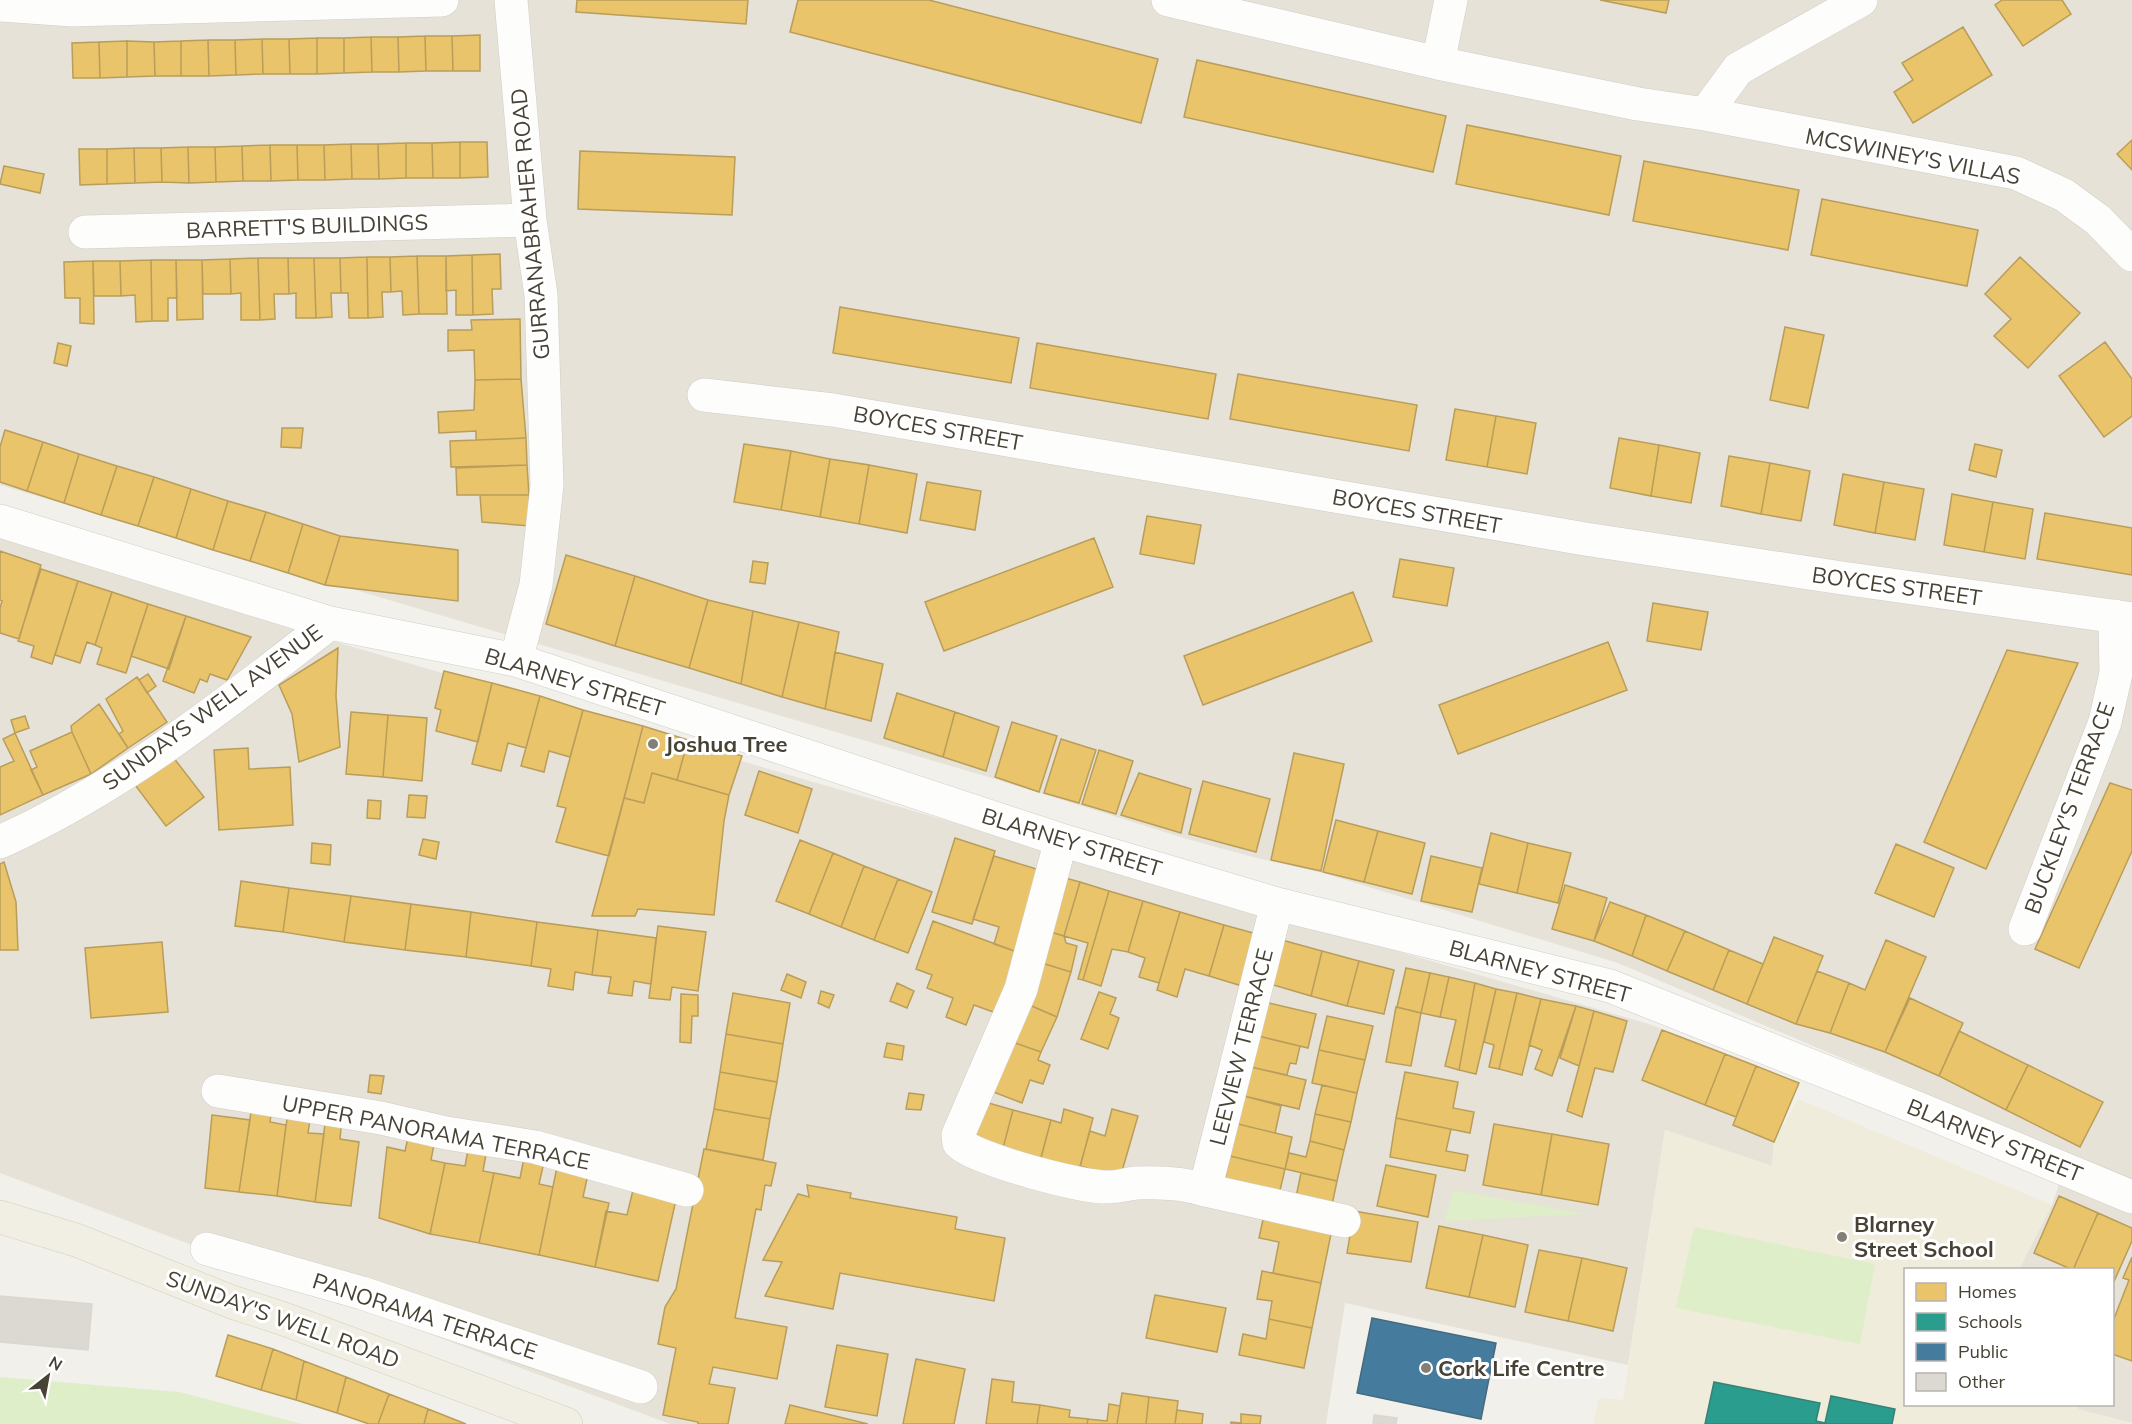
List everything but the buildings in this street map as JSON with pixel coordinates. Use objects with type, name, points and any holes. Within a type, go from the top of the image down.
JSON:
[{"type":"main road","name":"SUNDAY'S WELL ROAD","points":[[0,1217],[76,1240],[222,1298],[296,1323],[566,1424]]},
{"type":"street","points":[[0,6],[72,10],[442,0]]},
{"type":"street","name":"GURRANABRAHER ROAD","points":[[511,0],[530,220],[541,295],[547,485],[536,585],[516,660]]},
{"type":"street","name":"MCSWINEY'S VILLAS","points":[[1168,0],[1438,63],[1638,104],[1705,114],[2016,173],[2064,195],[2098,220],[2132,255]]},
{"type":"street","points":[[1438,63],[1451,0]]},
{"type":"street","points":[[1705,114],[1738,69],[1861,0]]},
{"type":"street","name":"BARRETT'S BUILDINGS","points":[[85,232],[530,220]]},
{"type":"street","name":"BOYCES STREET","points":[[704,395],[833,410],[1577,538],[2123,617]]},
{"type":"street","name":"BLARNEY STREET","points":[[0,521],[330,623],[516,660],[1061,840],[1277,904],[1610,986],[1922,1110],[2132,1197]]},
{"type":"street","name":"BUCKLEY'S TERRACE","points":[[2025,929],[2105,722],[2116,673],[2123,617]]},
{"type":"street","name":"SUNDAYS WELL AVENUE","points":[[0,843],[52,817],[174,740],[240,693],[330,623]]},
{"type":"street","points":[[1061,840],[1021,989],[958,1135],[959,1143],[964,1148],[1003,1163],[1073,1183],[1107,1187],[1137,1183],[1190,1185],[1344,1221]]},
{"type":"street","name":"LEEVIEW TERRACE","points":[[1205,1190],[1277,904]]},
{"type":"street","name":"UPPER PANORAMA TERRACE","points":[[218,1091],[535,1147],[687,1190]]},
{"type":"street","name":"PANORAMA TERRACE","points":[[207,1249],[362,1293],[641,1387]]},
{"type":"shaded area","points":[[0,0],[2132,0],[2132,1423],[2077,1409],[2078,1406],[2114,1406],[2114,1268],[2020,1268],[2052,1205],[2069,1155],[1618,963],[1323,873],[1187,839],[995,779],[0,485]]},
{"type":"shaded area","points":[[0,538],[282,626],[1649,1024],[1799,1083],[1774,1142],[1772,1166],[1665,1130],[1628,1365],[1345,1303],[1326,1424],[670,1424],[0,1173]]},
{"type":"shaded area","name":"Blarney Street School","points":[[1798,1099],[2052,1205],[2020,1268],[1904,1268],[1904,1406],[2079,1406],[2078,1409],[2132,1424],[1593,1424],[1599,1398],[1623,1400],[1665,1130],[1772,1166],[1774,1142]]},
{"type":"green space","points":[[1453,1190],[1586,1214],[1445,1221]]},
{"type":"green space","points":[[1694,1227],[1875,1264],[1860,1344],[1676,1308]]},
{"type":"green space","points":[[0,1377],[179,1392],[302,1424],[0,1424]]},
{"type":"place","name":"Joshua Tree","points":[[653,744]]},
{"type":"place","name":"Blarney Street School","points":[[1842,1237]]},
{"type":"place","name":"Cork Life Centre","points":[[1426,1368]]}]
